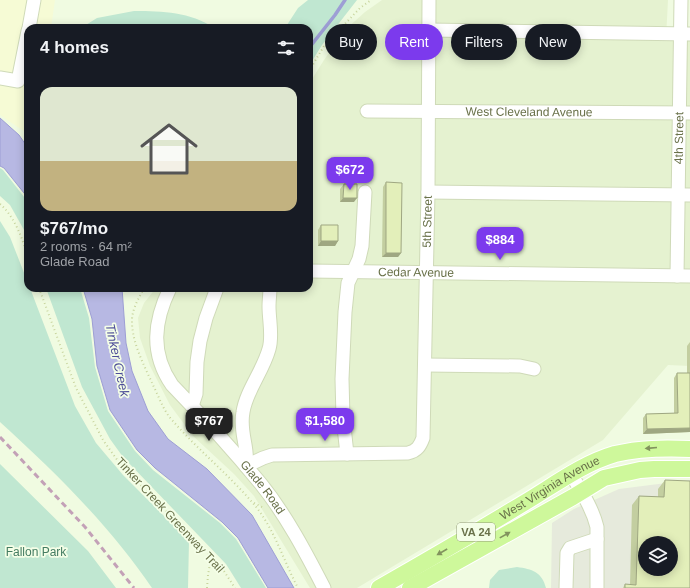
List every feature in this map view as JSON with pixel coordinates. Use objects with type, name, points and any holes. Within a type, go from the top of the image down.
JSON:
[{"type":"main road","name":"West Virginia Avenue","points":[[380,588],[595,461],[634,450],[657,448],[690,449]]},
{"type":"main road","name":"West Virginia Avenue","points":[[410,588],[604,478],[640,470],[690,469]]},
{"type":"street","points":[[29,24],[34,0]]},
{"type":"street","name":"5th Street","points":[[429,0],[429,24]]},
{"type":"street","name":"4th Street","points":[[677,276],[684,195],[685,34],[681,0]]},
{"type":"street","points":[[443,30],[685,34]]},
{"type":"street","points":[[0,78],[18,80],[24,49]]},
{"type":"street","name":"5th Street","points":[[347,454],[408,453],[417,450],[423,438],[428,192],[429,60]]},
{"type":"street","name":"West Cleveland Avenue","points":[[368,111],[685,113]]},
{"type":"street","points":[[270,292],[270,347],[266,359],[246,399],[241,424],[242,436],[247,454],[246,466],[272,455],[347,454],[343,418],[342,379],[345,312],[348,283],[359,259],[362,246],[365,192]]},
{"type":"street","points":[[428,192],[684,195]]},
{"type":"street","name":"Cedar Avenue","points":[[313,271],[352,273],[690,276]]},
{"type":"street","name":"Glade Road","points":[[168,292],[159,317],[157,333],[157,350],[161,365],[167,378],[220,435],[262,485],[301,545],[324,588]]},
{"type":"street","points":[[192,406],[196,394],[197,362],[200,341],[206,318],[216,292]]},
{"type":"street","points":[[425,365],[520,366],[534,369]]},
{"type":"street","points":[[571,474],[582,491],[595,518],[597,527],[597,588]]},
{"type":"street","points":[[566,588],[567,553],[570,548],[597,539]]},
{"type":"path","points":[[313,64],[324,46],[360,8],[371,0]]},
{"type":"path","points":[[0,204],[12,218],[24,245]]},
{"type":"path","name":"Tinker Creek Greenway Trail","points":[[40,292],[76,388],[103,440],[122,466],[220,565],[235,588]]},
{"type":"path","points":[[142,292],[136,303],[132,319],[134,336],[138,352],[162,404],[170,418],[256,508],[274,537],[298,588]]},
{"type":"path","points":[[207,588],[212,557]]},
{"type":"shaded area","points":[[0,0],[55,0],[52,24],[24,24],[24,131],[0,115]]},
{"type":"shaded area","points":[[382,0],[668,0],[666,38],[690,38],[690,366],[668,365],[603,440],[357,588],[310,588],[254,496],[234,474],[193,436],[170,405],[150,366],[140,338],[138,318],[144,303],[153,292],[313,292],[313,78],[325,59],[325,60],[377,60],[377,24],[352,24]]},
{"type":"shaded area","points":[[690,480],[690,588],[551,588],[552,523],[574,509],[619,489]]},
{"type":"green space","points":[[308,0],[357,0],[338,24],[325,24],[325,41],[313,60],[313,24],[288,24],[298,8]]},
{"type":"green space","points":[[134,11],[156,11],[186,16],[207,24],[87,24],[97,18]]},
{"type":"green space","points":[[0,168],[24,197],[24,230],[10,205],[0,196]]},
{"type":"green space","points":[[0,221],[10,237],[24,273],[24,292],[32,292],[75,406],[96,443],[123,475],[189,541],[188,588],[152,588],[136,565],[81,500],[0,422]]},
{"type":"green space","points":[[47,292],[81,292],[89,318],[95,367],[108,411],[135,451],[153,470],[220,523],[236,539],[266,588],[241,588],[226,564],[123,457],[110,439],[82,387]]},
{"type":"green space","name":"Fallon Park","points":[[0,464],[88,551],[116,588],[0,588]]},
{"type":"green space","points":[[517,567],[536,572],[542,578],[546,588],[489,588],[490,580],[499,570]]},
{"type":"water","points":[[0,118],[19,135],[24,142],[24,193],[4,168],[0,166]]},
{"type":"water","name":"Tinker Creek","points":[[84,292],[122,292],[126,343],[132,371],[148,411],[168,439],[207,469],[252,515],[294,588],[268,588],[238,538],[222,522],[155,468],[137,450],[110,410],[97,366],[92,319]]},
{"type":"building","points":[[386,182],[402,183],[401,253],[386,253]]},
{"type":"building","points":[[344,184],[357,184],[357,198],[343,198]]},
{"type":"building","points":[[321,225],[338,225],[338,241],[321,241]]},
{"type":"building","points":[[677,373],[690,373],[690,428],[647,429],[646,414],[678,413]]},
{"type":"building","points":[[665,480],[690,481],[690,588],[625,588],[625,584],[636,585],[639,496],[664,497]]},
{"type":"waterway","points":[[313,43],[345,0]]},
{"type":"railway","points":[[0,437],[85,527],[134,588]]}]
